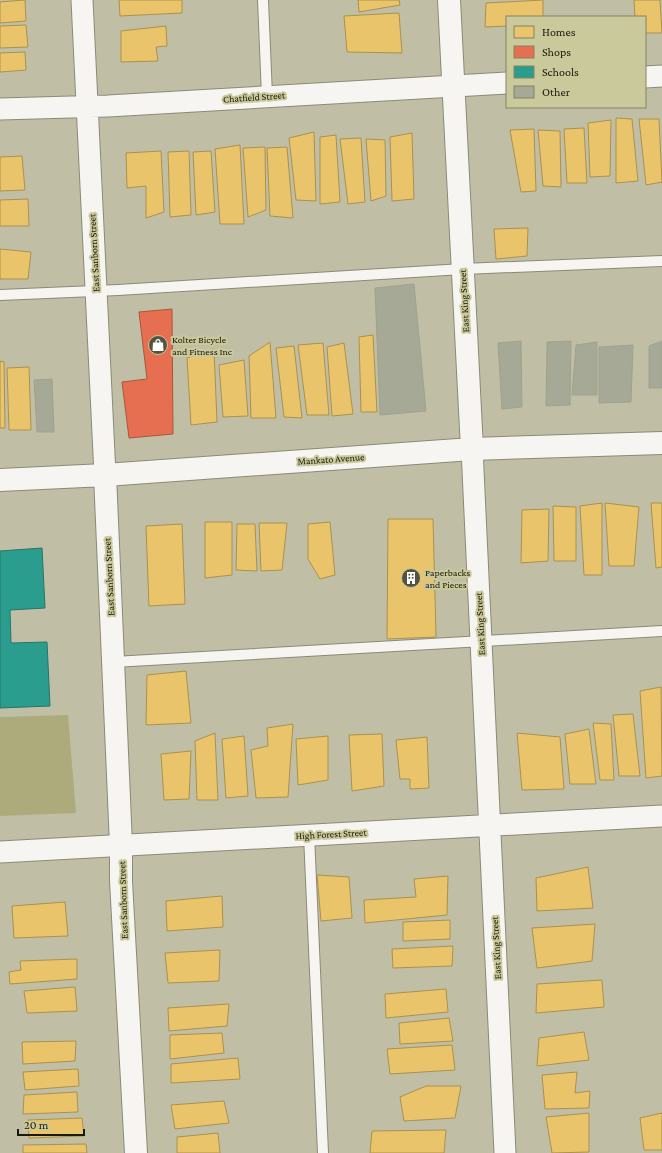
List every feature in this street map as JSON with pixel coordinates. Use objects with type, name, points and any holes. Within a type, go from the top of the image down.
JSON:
[{"type":"street","name":"East Sanborn Street","points":[[82,0],[105,475],[121,845],[121,881],[136,1153]]},
{"type":"street","name":"East King Street","points":[[449,0],[505,1153]]},
{"type":"street","points":[[646,77],[662,76]]},
{"type":"street","name":"Chatfield Street","points":[[0,109],[88,106],[506,83]]},
{"type":"street","name":"Mankato Avenue","points":[[0,480],[105,475],[472,449],[662,443]]},
{"type":"street","name":"High Forest Street","points":[[0,852],[662,816]]},
{"type":"lane","points":[[263,0],[268,96]]},
{"type":"lane","points":[[0,295],[96,291],[463,269],[662,261]]},
{"type":"lane","points":[[113,662],[662,631]]},
{"type":"lane","points":[[310,835],[323,1153]]},
{"type":"shaded area","points":[[68,715],[76,813],[0,816],[0,717]]},
{"type":"building: Homes","points":[[25,0],[26,21],[0,23],[0,2]]},
{"type":"building: Homes","points":[[119,0],[182,0],[182,13],[120,16]]},
{"type":"building: Homes","points":[[358,0],[399,0],[400,5],[359,12]]},
{"type":"building: Homes","points":[[543,0],[543,16],[506,16],[506,26],[485,27],[486,3]]},
{"type":"building: Homes","points":[[634,0],[660,0],[662,33],[646,33],[646,16],[635,16]]},
{"type":"building: Homes","points":[[399,13],[402,53],[347,52],[344,16]]},
{"type":"building: Homes","points":[[26,25],[28,47],[0,48],[0,26]]},
{"type":"building: Homes","points":[[166,26],[167,46],[156,47],[158,61],[121,62],[121,31]]},
{"type":"building: Homes","points":[[25,52],[26,70],[0,72],[0,53]]},
{"type":"building: Homes","points":[[616,118],[632,119],[638,181],[616,183]]},
{"type":"building: Homes","points":[[639,119],[659,119],[662,182],[646,185]]},
{"type":"building: Homes","points":[[611,120],[610,176],[590,177],[588,123]]},
{"type":"building: Homes","points":[[584,128],[587,183],[567,183],[564,129]]},
{"type":"building: Homes","points":[[534,129],[536,191],[521,192],[510,130]]},
{"type":"building: Homes","points":[[538,130],[560,131],[561,187],[543,186]]},
{"type":"building: Homes","points":[[314,132],[316,201],[296,200],[289,138]]},
{"type":"building: Homes","points":[[412,133],[414,199],[392,201],[390,137]]},
{"type":"building: Homes","points":[[336,135],[340,202],[320,204],[320,137]]},
{"type":"building: Homes","points":[[361,138],[365,202],[348,204],[340,139]]},
{"type":"building: Homes","points":[[366,139],[385,140],[386,196],[371,201]]},
{"type":"building: Homes","points":[[240,145],[244,224],[220,224],[215,149]]},
{"type":"building: Homes","points":[[265,147],[266,210],[248,217],[243,148]]},
{"type":"building: Homes","points":[[287,147],[293,218],[270,216],[267,148]]},
{"type":"building: Homes","points":[[161,151],[164,212],[146,218],[146,186],[127,188],[126,153]]},
{"type":"building: Homes","points":[[189,151],[191,215],[170,217],[168,152]]},
{"type":"building: Homes","points":[[211,151],[215,212],[196,215],[193,152]]},
{"type":"building: Homes","points":[[22,156],[25,190],[0,191],[0,157]]},
{"type":"building: Homes","points":[[28,199],[29,226],[0,226],[0,200]]},
{"type":"building: Homes","points":[[528,228],[527,256],[496,259],[494,229]]},
{"type":"building: Homes","points":[[0,249],[31,252],[28,279],[0,279]]},
{"type":"building: Homes","points":[[373,335],[377,412],[361,412],[359,337]]},
{"type":"building: Homes","points":[[270,342],[276,418],[251,418],[249,356]]},
{"type":"building: Homes","points":[[323,343],[329,415],[307,415],[298,345]]},
{"type":"building: Homes","points":[[344,343],[353,414],[332,416],[327,347]]},
{"type":"building: Homes","points":[[294,346],[302,418],[284,417],[276,348]]},
{"type":"building: Homes","points":[[214,349],[217,422],[191,425],[187,358]]},
{"type":"building: Homes","points":[[244,360],[248,416],[223,417],[219,365]]},
{"type":"building: Homes","points":[[0,361],[4,362],[5,428],[0,428]]},
{"type":"building: Homes","points":[[29,367],[31,430],[9,430],[7,368]]},
{"type":"building: Homes","points":[[602,503],[602,575],[584,575],[580,506]]},
{"type":"building: Homes","points":[[605,503],[639,507],[634,566],[609,566]]},
{"type":"building: Homes","points":[[651,503],[662,503],[662,567],[656,568]]},
{"type":"building: Homes","points":[[553,506],[576,507],[576,561],[554,561]]},
{"type":"building: Homes","points":[[549,509],[548,561],[521,563],[522,510]]},
{"type":"building: Homes","name":"Paperbacks and Pieces","points":[[388,519],[433,519],[436,637],[387,639]]},
{"type":"building: Homes","points":[[205,522],[232,522],[232,575],[205,578]]},
{"type":"building: Homes","points":[[330,522],[335,575],[320,579],[308,559],[308,524]]},
{"type":"building: Homes","points":[[259,523],[287,523],[282,570],[261,571]]},
{"type":"building: Homes","points":[[182,524],[185,604],[149,606],[146,526]]},
{"type":"building: Homes","points":[[237,524],[255,524],[257,571],[236,570]]},
{"type":"building: Homes","points":[[186,671],[191,723],[146,725],[147,675]]},
{"type":"building: Homes","points":[[661,687],[662,776],[646,778],[640,691]]},
{"type":"building: Homes","points":[[633,714],[640,776],[619,776],[613,715]]},
{"type":"building: Homes","points":[[593,723],[611,724],[614,780],[600,780]]},
{"type":"building: Homes","points":[[293,724],[288,797],[256,798],[251,750],[268,746],[267,728]]},
{"type":"building: Homes","points":[[589,729],[596,784],[570,784],[565,734]]},
{"type":"building: Homes","points":[[215,733],[218,800],[197,800],[195,741]]},
{"type":"building: Homes","points":[[517,733],[560,737],[564,789],[522,790]]},
{"type":"building: Homes","points":[[382,734],[384,786],[352,791],[349,735]]},
{"type":"building: Homes","points":[[244,736],[248,796],[226,798],[222,739]]},
{"type":"building: Homes","points":[[328,736],[328,780],[298,785],[296,739]]},
{"type":"building: Homes","points":[[427,737],[429,788],[410,789],[410,779],[400,779],[396,740]]},
{"type":"building: Homes","points":[[191,751],[189,799],[164,800],[161,754]]},
{"type":"building: Homes","points":[[588,867],[593,908],[537,911],[536,878]]},
{"type":"building: Homes","points":[[317,875],[349,877],[352,918],[321,921]]},
{"type":"building: Homes","points":[[448,876],[447,915],[365,923],[364,900],[416,897],[414,879]]},
{"type":"building: Homes","points":[[222,896],[223,927],[167,931],[166,901]]},
{"type":"building: Homes","points":[[65,902],[68,936],[14,938],[12,906]]},
{"type":"building: Homes","points":[[450,920],[450,939],[403,941],[403,922]]},
{"type":"building: Homes","points":[[595,924],[592,961],[537,968],[532,928]]},
{"type":"building: Homes","points":[[453,946],[452,966],[393,968],[392,949]]},
{"type":"building: Homes","points":[[220,950],[219,981],[168,983],[165,953]]},
{"type":"building: Homes","points":[[77,959],[77,979],[10,984],[9,972],[21,970],[20,961]]},
{"type":"building: Homes","points":[[602,980],[604,1007],[536,1013],[537,984]]},
{"type":"building: Homes","points":[[75,987],[77,1011],[27,1013],[24,991]]},
{"type":"building: Homes","points":[[446,989],[448,1012],[386,1018],[385,994]]},
{"type":"building: Homes","points":[[229,1004],[227,1026],[169,1031],[168,1008]]},
{"type":"building: Homes","points":[[449,1018],[453,1041],[400,1044],[399,1023]]},
{"type":"building: Homes","points":[[584,1032],[589,1060],[537,1066],[539,1038]]},
{"type":"building: Homes","points":[[222,1033],[224,1053],[170,1059],[170,1035]]},
{"type":"building: Homes","points":[[76,1041],[75,1061],[23,1064],[22,1042]]},
{"type":"building: Homes","points":[[452,1045],[455,1070],[390,1074],[387,1049]]},
{"type":"building: Homes","points":[[238,1058],[240,1079],[171,1083],[171,1064]]},
{"type":"building: Homes","points":[[78,1069],[79,1086],[25,1090],[23,1072]]},
{"type":"building: Homes","points":[[577,1072],[575,1093],[590,1091],[589,1108],[545,1109],[542,1075]]},
{"type":"building: Homes","points":[[426,1086],[461,1086],[455,1118],[404,1121],[400,1097]]},
{"type":"building: Homes","points":[[77,1092],[78,1112],[23,1114],[24,1095]]},
{"type":"building: Homes","points":[[224,1101],[229,1123],[175,1129],[171,1105]]},
{"type":"building: Homes","points":[[589,1113],[589,1152],[552,1153],[546,1117]]},
{"type":"building: Homes","points":[[662,1113],[662,1150],[644,1150],[640,1118]]},
{"type":"building: Homes","points":[[82,1118],[84,1136],[29,1138],[28,1120]]},
{"type":"building: Homes","points":[[446,1130],[444,1153],[370,1153],[372,1131]]},
{"type":"building: Homes","points":[[218,1133],[220,1153],[177,1153],[177,1137]]},
{"type":"building: Homes","points":[[86,1144],[87,1153],[23,1153],[23,1145]]},
{"type":"building: Shops","name":"Kolter Bicycle and Fitness Inc","points":[[172,309],[173,434],[129,438],[122,382],[147,379],[139,312]]},
{"type":"building: Schools","points":[[42,548],[45,608],[10,610],[11,643],[47,642],[50,706],[0,708],[0,551]]},
{"type":"building: Other","points":[[414,284],[426,411],[380,415],[375,288]]},
{"type":"building: Other","points":[[521,341],[522,407],[502,409],[498,343]]},
{"type":"building: Other","points":[[571,341],[570,405],[546,406],[547,342]]},
{"type":"building: Other","points":[[662,341],[662,388],[649,388],[649,346]]},
{"type":"building: Other","points":[[597,342],[597,395],[572,395],[576,345]]},
{"type":"building: Other","points":[[633,345],[631,402],[599,403],[599,347]]},
{"type":"building: Other","points":[[52,379],[54,432],[37,432],[34,380]]},
{"type":"place","name":"Kolter Bicycle and Fitness Inc","points":[[158,345]]},
{"type":"place","name":"Paperbacks and Pieces","points":[[411,578]]}]
